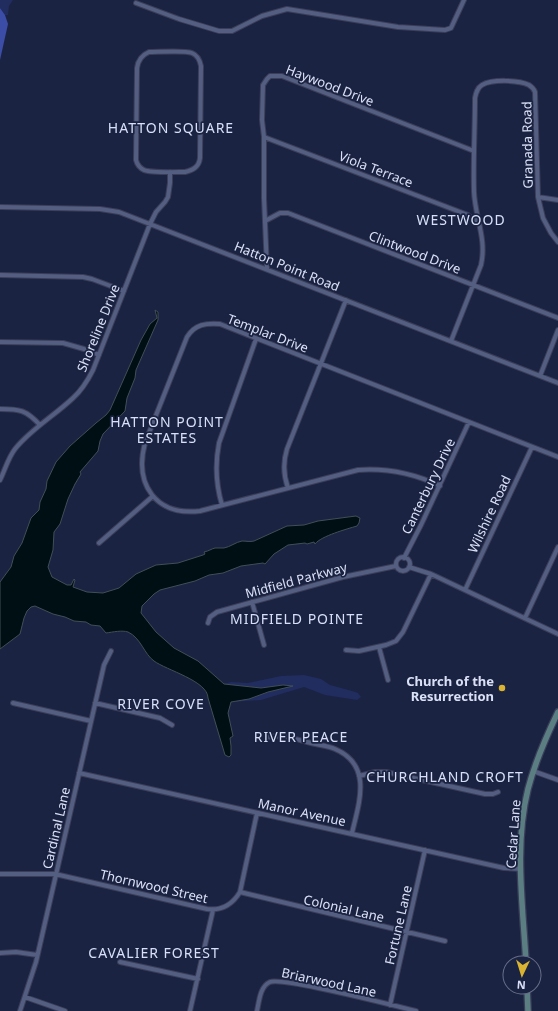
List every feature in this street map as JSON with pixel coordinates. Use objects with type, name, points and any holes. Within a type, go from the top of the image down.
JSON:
[{"type":"main road","name":"Cedar Lane","points":[[526,955],[521,869],[523,820],[533,771],[558,712]]},
{"type":"main road","points":[[527,995],[528,1011]]},
{"type":"street","points":[[136,3],[179,19],[218,31],[232,31],[262,16],[287,9],[398,27],[445,30],[451,28],[464,0]]},
{"type":"street","points":[[149,52],[191,52],[198,58],[201,66],[200,163],[190,171],[170,172],[147,171],[140,167],[136,160],[137,68],[139,60],[149,52]]},
{"type":"street","name":"Haywood Drive","points":[[267,269],[264,137],[262,120],[263,85],[270,76],[277,75],[474,151]]},
{"type":"street","name":"Granada Road","points":[[474,151],[475,94],[480,87],[488,83],[506,81],[527,84],[533,89],[536,96],[538,197],[543,218],[547,227],[558,242]]},
{"type":"street","name":"Viola Terrace","points":[[264,137],[468,215],[479,225]]},
{"type":"street","points":[[451,341],[481,265],[483,249],[474,191],[474,151]]},
{"type":"street","name":"Shoreline Drive","points":[[0,480],[14,450],[40,425],[74,397],[82,388],[93,370],[150,224],[156,212],[168,197],[170,172]]},
{"type":"street","points":[[538,197],[558,200]]},
{"type":"street","name":"Hatton Point Road","points":[[0,206],[105,209],[119,212],[558,384]]},
{"type":"street","name":"Clintwood Drive","points":[[265,221],[280,213],[288,213],[558,318]]},
{"type":"street","points":[[0,275],[92,278],[124,291]]},
{"type":"street","points":[[288,488],[284,471],[284,456],[346,300]]},
{"type":"street","name":"Templar Drive","points":[[440,486],[407,473],[382,469],[370,469],[353,471],[200,511],[184,512],[164,505],[153,496],[143,478],[141,470],[142,453],[190,333],[203,324],[220,324],[558,457]]},
{"type":"street","points":[[540,376],[558,330]]},
{"type":"street","points":[[222,505],[216,476],[219,443],[256,339]]},
{"type":"street","points":[[0,342],[63,343],[99,355]]},
{"type":"street","points":[[0,409],[21,410],[31,415],[40,425]]},
{"type":"street","name":"Canterbury Drive","points":[[404,558],[440,486],[469,422]]},
{"type":"street","name":"Wilshire Road","points":[[465,590],[532,447]]},
{"type":"street","points":[[99,543],[153,496]]},
{"type":"street","points":[[525,618],[558,547]]},
{"type":"street","points":[[400,558],[408,559],[410,563],[409,567],[406,570],[398,570],[396,562],[400,558]]},
{"type":"street","name":"Midfield Parkway","points":[[208,623],[210,617],[217,612],[349,576],[396,566]]},
{"type":"street","points":[[409,567],[431,574],[558,634]]},
{"type":"street","points":[[346,650],[359,651],[379,647],[391,644],[400,637],[431,574]]},
{"type":"street","points":[[252,602],[264,645]]},
{"type":"street","points":[[379,647],[388,680]]},
{"type":"street","name":"Cardinal Lane","points":[[20,1011],[38,955],[94,704],[104,666],[111,651]]},
{"type":"street","points":[[12,703],[91,721]]},
{"type":"street","points":[[94,704],[160,718],[172,725]]},
{"type":"street","points":[[269,737],[283,736],[335,749],[350,759],[357,769],[361,789],[352,833]]},
{"type":"street","points":[[533,771],[558,780]]},
{"type":"street","points":[[359,776],[375,772],[386,772],[485,794],[493,794],[498,792]]},
{"type":"street","name":"Manor Avenue","points":[[79,773],[504,868],[521,869]]},
{"type":"street","points":[[240,892],[257,813]]},
{"type":"street","name":"Fortune Lane","points":[[390,1005],[425,850]]},
{"type":"street","name":"Thornwood Street","points":[[0,874],[55,874],[213,910],[228,906],[240,892]]},
{"type":"street","name":"Colonial Lane","points":[[240,892],[445,941]]},
{"type":"street","points":[[190,1011],[213,910]]},
{"type":"street","points":[[0,953],[16,952],[38,955]]},
{"type":"street","points":[[120,962],[198,980]]},
{"type":"street","name":"Briarwood Lane","points":[[257,1011],[262,989],[273,981],[282,981],[416,1011]]},
{"type":"street","points":[[25,997],[65,1011]]},
{"type":"shaded area","points":[[0,0],[13,0],[9,6],[8,15],[5,15],[0,8]]},
{"type":"shaded area","points":[[0,8],[5,15],[8,24],[0,60]]},
{"type":"shaded area","points":[[155,310],[158,312],[158,320],[136,370],[135,378],[127,398],[125,411],[103,434],[98,451],[80,472],[81,474],[68,499],[60,524],[54,532],[53,550],[48,567],[52,577],[67,585],[71,585],[74,579],[73,587],[87,592],[103,593],[119,588],[136,574],[156,565],[178,563],[203,555],[205,554],[204,552],[215,548],[224,548],[242,541],[254,541],[287,526],[304,525],[318,521],[356,516],[360,518],[357,526],[323,538],[315,544],[314,542],[288,545],[274,554],[265,564],[241,566],[223,573],[209,575],[195,581],[160,590],[142,606],[141,613],[156,632],[174,648],[198,661],[224,684],[261,688],[283,685],[293,686],[268,692],[249,699],[231,702],[228,713],[233,736],[230,738],[231,755],[229,757],[225,755],[206,692],[201,686],[186,676],[154,661],[136,638],[126,631],[106,633],[100,626],[91,625],[86,622],[74,621],[35,606],[31,607],[27,611],[20,634],[0,649],[0,582],[11,567],[14,556],[22,543],[31,518],[39,510],[47,481],[56,462],[70,446],[110,410],[141,340],[150,324],[157,318]]},
{"type":"shaded area","points":[[304,675],[321,679],[330,685],[358,693],[361,697],[357,700],[325,695],[304,687],[261,700],[231,702],[291,686],[261,688],[224,684],[231,682],[248,683],[281,676]]},
{"type":"place","name":"Church of the Resurrection","points":[[502,688]]},
{"type":"district","name":"HATTON SQUARE","points":[[171,128]]},
{"type":"district","name":"WESTWOOD","points":[[461,220]]},
{"type":"district","name":"HATTON POINT ESTATES","points":[[167,430]]},
{"type":"district","name":"MIDFIELD POINTE","points":[[297,619]]},
{"type":"district","name":"RIVER COVE","points":[[161,704]]},
{"type":"district","name":"RIVER PEACE","points":[[301,737]]},
{"type":"district","name":"CHURCHLAND CROFT","points":[[445,777]]},
{"type":"district","name":"CAVALIER FOREST","points":[[154,953]]}]
